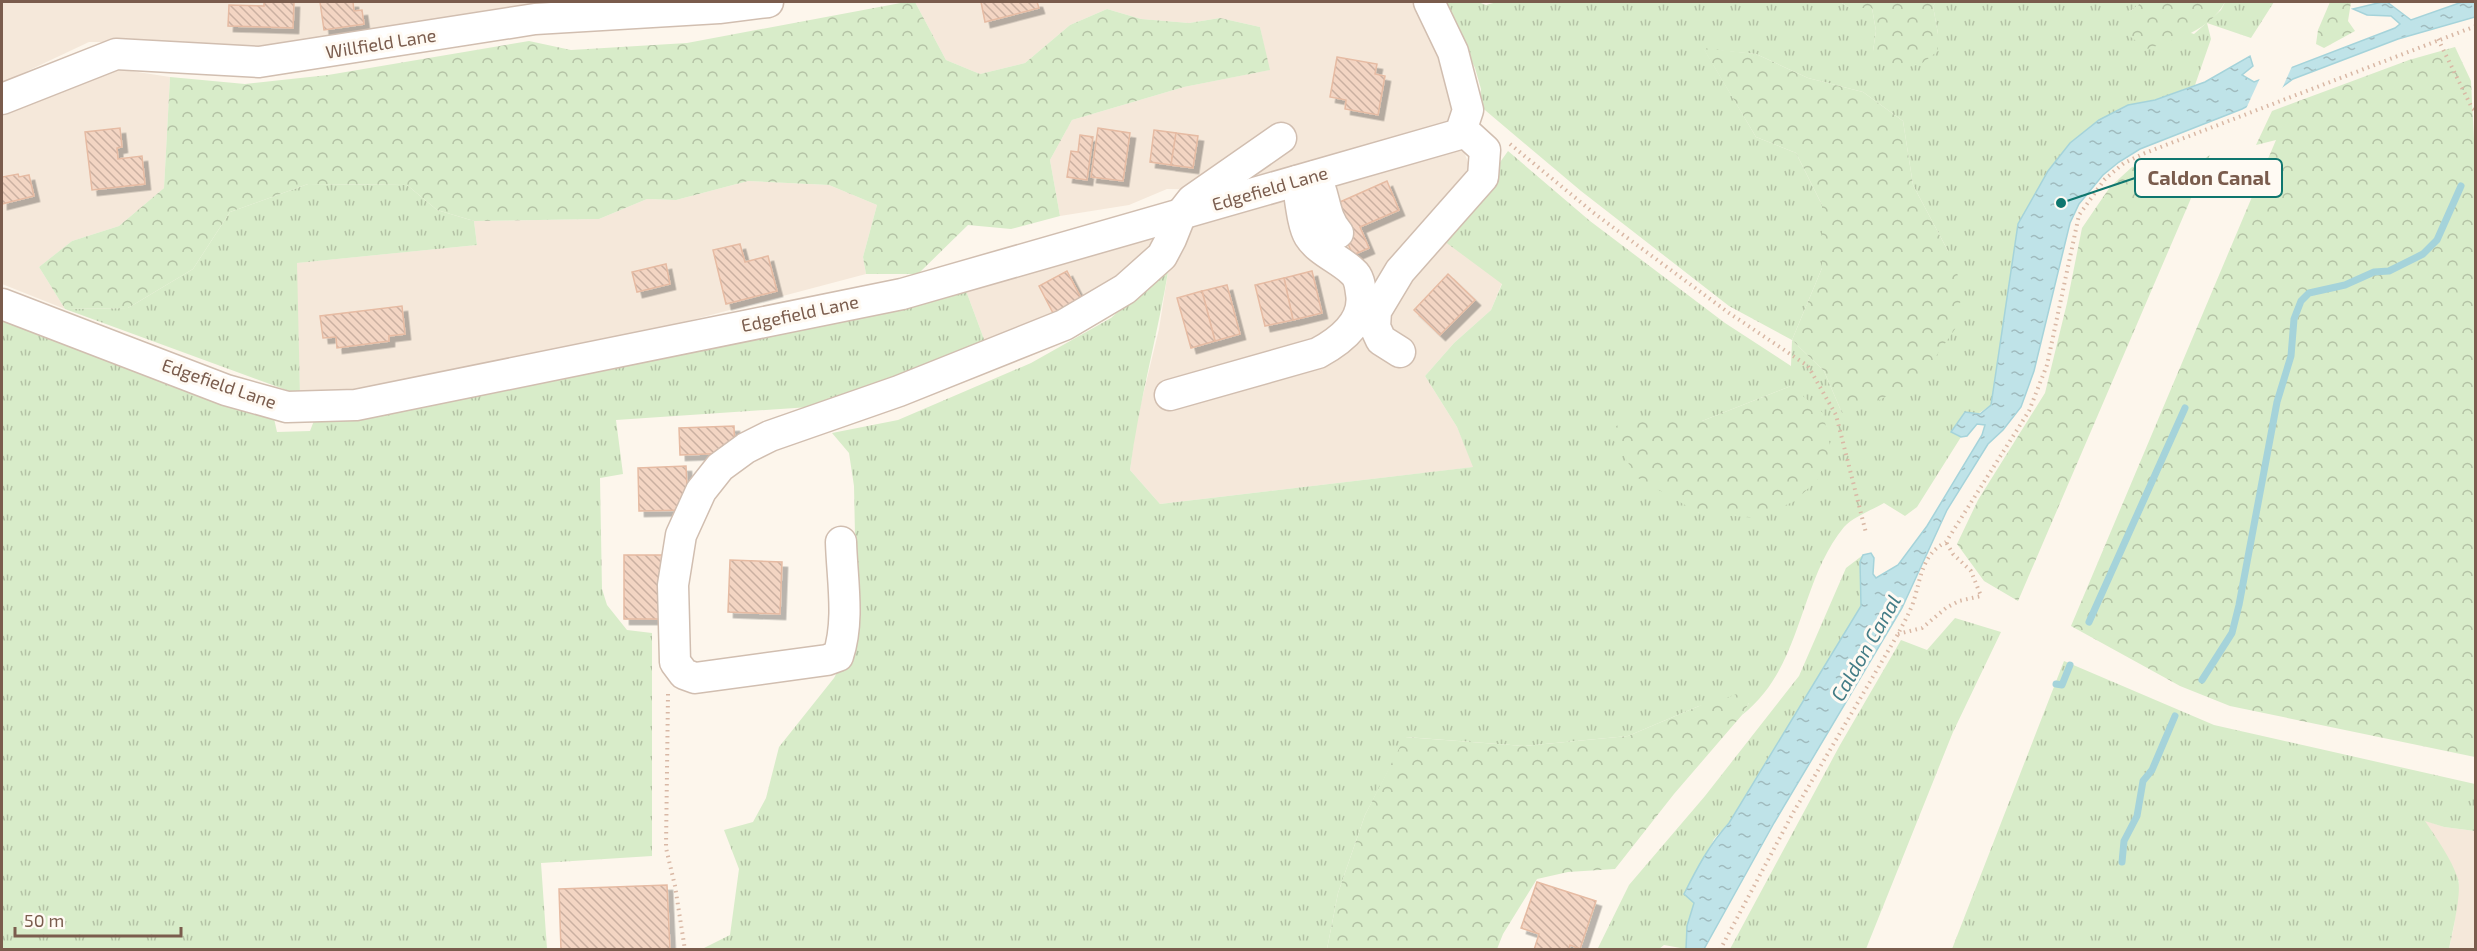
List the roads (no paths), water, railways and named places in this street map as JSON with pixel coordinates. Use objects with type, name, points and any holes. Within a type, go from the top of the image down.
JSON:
[{"type":"street","name":"Willfield Lane","points":[[2,99],[116,54],[259,62],[535,19],[719,8],[768,2]]},
{"type":"street","points":[[1400,351],[1381,340],[1375,327],[1376,311],[1400,271],[1483,177],[1485,150],[1462,129],[1468,110],[1453,52],[1429,2]]},
{"type":"street","name":"Edgefield Lane","points":[[2,304],[226,390],[287,407],[356,405],[902,294],[1460,134],[1462,129]]},
{"type":"street","points":[[841,542],[844,623],[843,642],[838,656],[827,660],[695,678],[684,674],[675,662],[673,585],[681,535],[701,491],[720,467],[746,447],[770,436],[899,391],[1064,325],[1125,289],[1162,256],[1180,214],[1192,200],[1281,138]]},
{"type":"street","points":[[1306,179],[1322,189],[1326,216],[1338,233]]},
{"type":"street","points":[[1170,395],[1318,353],[1336,344],[1354,324],[1360,312],[1362,297],[1360,283],[1355,274],[1308,236],[1306,179]]},
{"type":"water","points":[[2387,2],[2411,20],[2462,2],[2475,2],[2475,17],[2398,39],[2293,79],[2275,92],[2242,109],[2140,149],[2103,175],[2079,204],[2070,223],[2034,371],[2021,407],[2003,430],[1988,444],[1947,510],[1902,608],[1774,823],[1704,949],[1686,949],[1687,926],[1694,903],[1684,894],[1704,857],[1729,823],[1861,606],[1860,562],[1863,555],[1871,553],[1874,558],[1873,574],[1876,578],[1898,565],[1927,526],[1982,435],[1985,425],[1977,424],[1967,436],[1961,437],[1951,432],[1965,412],[1980,414],[1991,405],[2018,224],[2048,171],[2070,143],[2099,120],[2128,105],[2155,100],[2205,82],[2250,56],[2253,66],[2242,75],[2254,82],[2395,28],[2400,24],[2391,16],[2367,15],[2353,9]]},
{"type":"waterway","points":[[2202,680],[2232,633],[2277,402],[2291,356],[2294,319],[2301,301],[2309,293],[2345,285],[2374,272],[2389,271],[2423,254],[2437,240],[2461,186]]},
{"type":"waterway","points":[[2089,622],[2185,408]]},
{"type":"waterway","points":[[2056,684],[2062,685],[2070,665]]},
{"type":"waterway","points":[[2122,862],[2124,841],[2137,816],[2143,781],[2152,770],[2175,716]]},
{"type":"place","name":"Caldon Canal","points":[[2061,203]]}]
